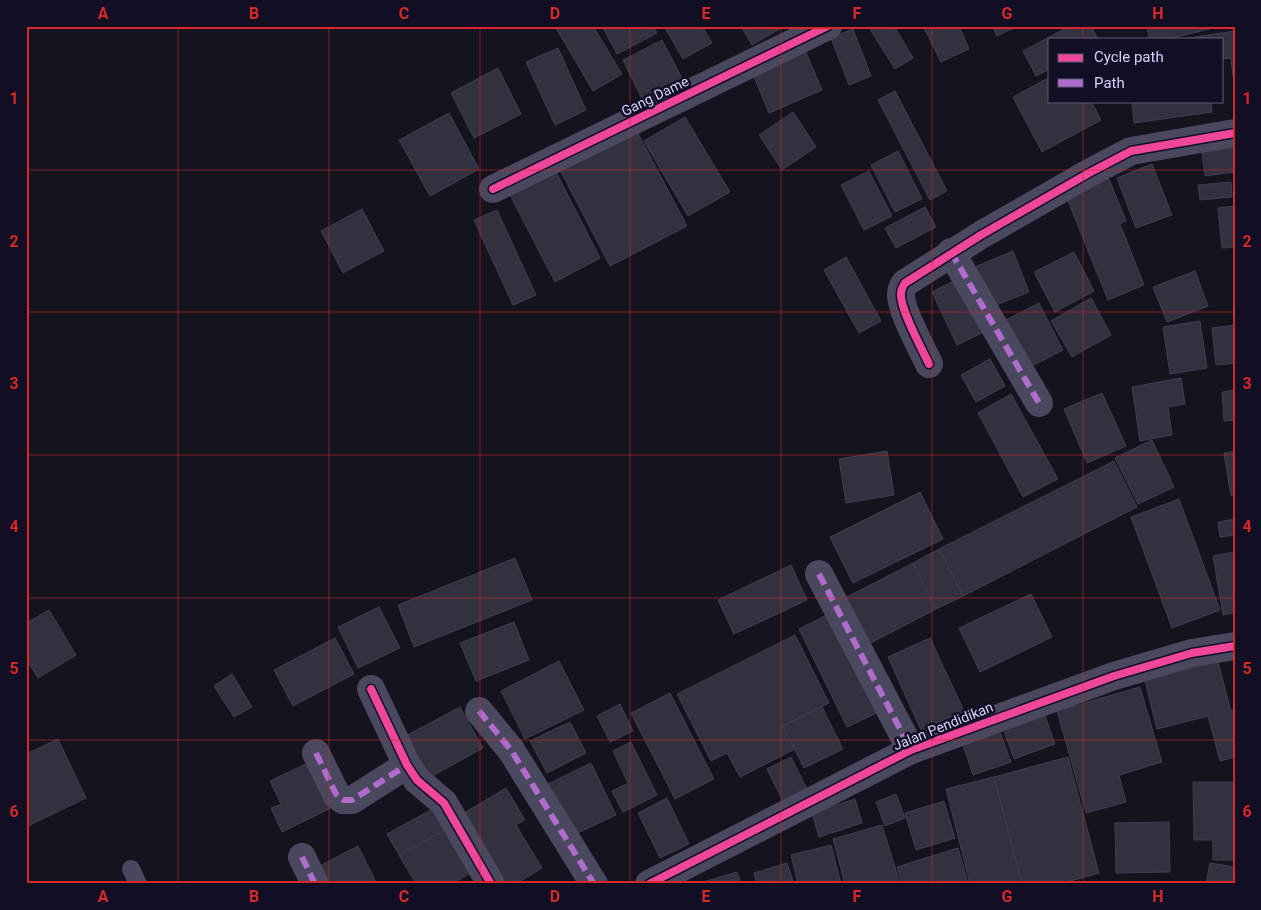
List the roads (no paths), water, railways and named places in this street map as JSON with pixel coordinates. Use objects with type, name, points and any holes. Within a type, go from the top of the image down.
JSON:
[{"type":"street","name":"Gang Dame","points":[[493,189],[828,26]]},
{"type":"street","points":[[929,364],[903,306],[900,295],[905,283],[952,252],[1131,151],[1235,133]]},
{"type":"street","points":[[952,252],[1039,403]]},
{"type":"street","points":[[819,574],[911,750]]},
{"type":"street","name":"Jalan Pendidikan","points":[[649,884],[911,750],[1114,676],[1192,653],[1235,646]]},
{"type":"street","points":[[371,690],[407,765],[417,780],[444,803],[491,884]]},
{"type":"street","points":[[479,712],[512,750],[594,884]]},
{"type":"street","points":[[316,753],[336,794],[343,800],[352,800],[407,765]]},
{"type":"street","points":[[302,857],[315,884]]}]
